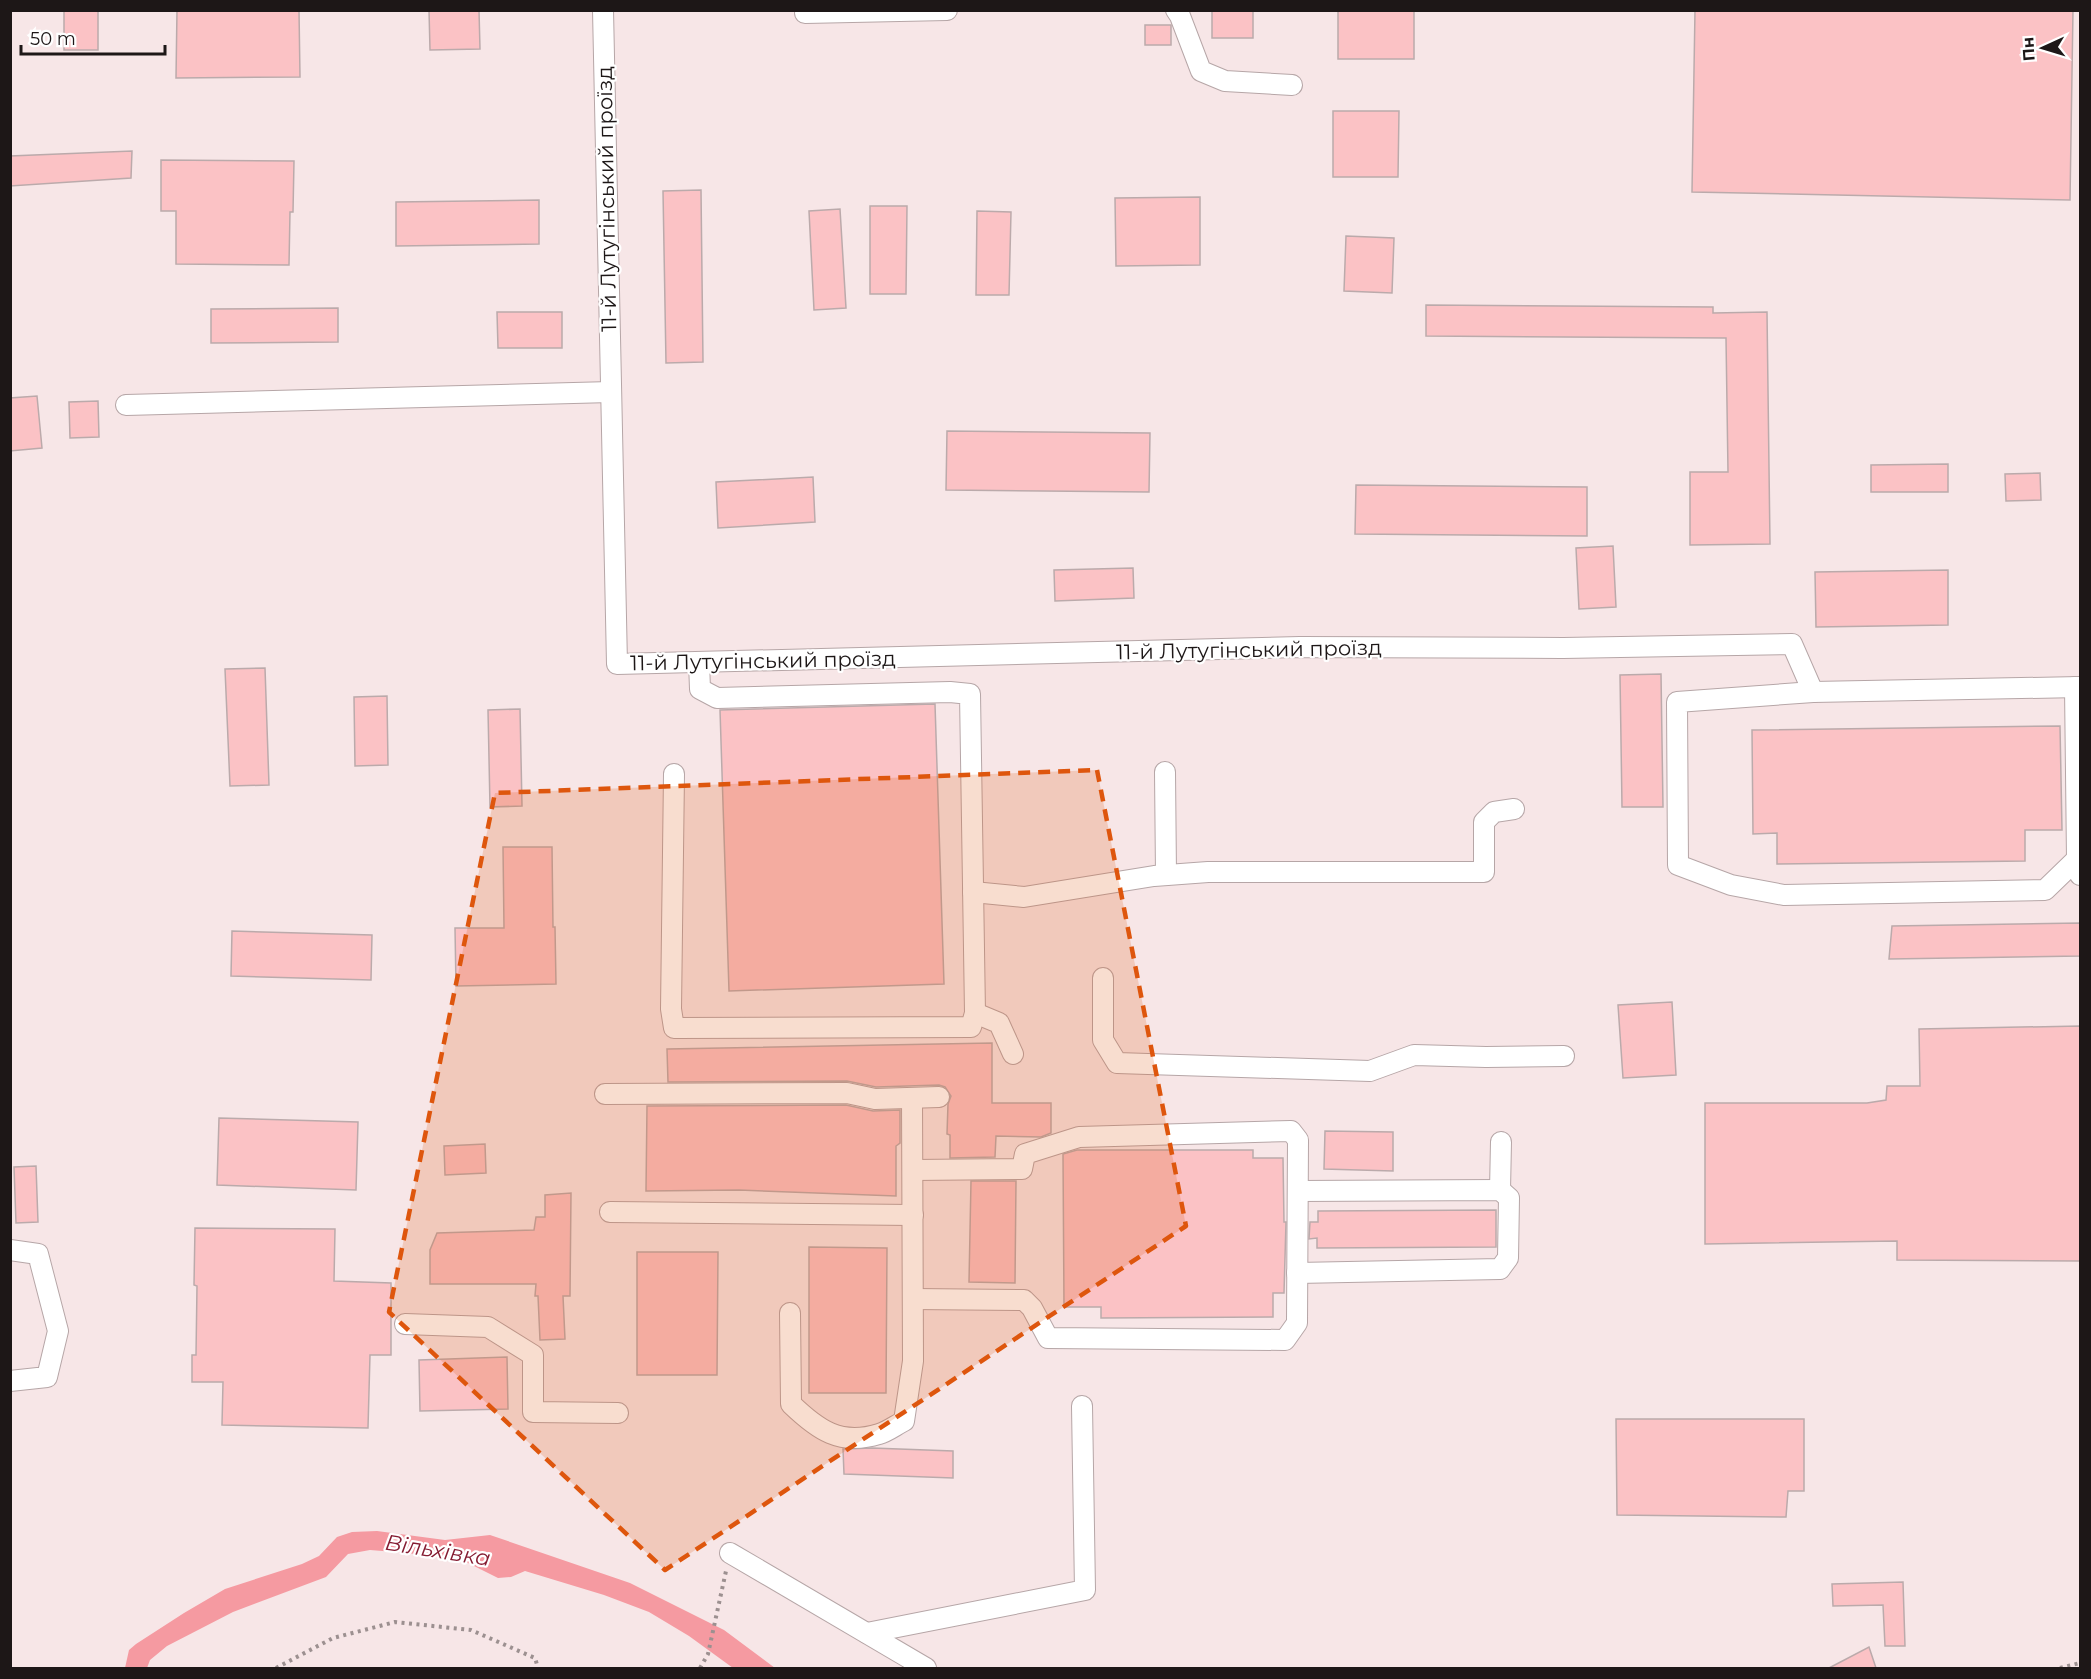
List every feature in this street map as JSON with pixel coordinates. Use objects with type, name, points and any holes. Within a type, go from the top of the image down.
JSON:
[{"type":"lane","name":"11-й Лутугінський проїзд","points":[[603,10],[617,664],[1300,647],[1563,648],[1792,644],[1813,692]]},
{"type":"lane","points":[[805,13],[947,10]]},
{"type":"lane","points":[[1176,10],[1201,71],[1225,81],[1292,85]]},
{"type":"lane","points":[[126,405],[611,392]]},
{"type":"lane","points":[[674,774],[671,1009],[674,1028],[971,1027],[975,1013],[970,694],[717,698],[700,689],[699,662]]},
{"type":"lane","points":[[2078,687],[2079,867],[2045,890],[1784,895],[1731,885],[1678,865],[1677,702],[1813,692],[2078,687]]},
{"type":"lane","points":[[1165,772],[1166,875]]},
{"type":"lane","points":[[973,892],[1024,897],[1166,875],[1208,872],[1484,872],[1484,822],[1494,812],[1514,809]]},
{"type":"lane","points":[[1103,978],[1103,1040],[1117,1063],[1370,1071],[1414,1055],[1486,1058],[1564,1056]]},
{"type":"lane","points":[[975,1013],[999,1023],[1012,1054]]},
{"type":"lane","points":[[605,1094],[847,1093],[875,1099],[939,1097]]},
{"type":"lane","points":[[789,1313],[791,1404],[812,1424],[845,1439],[880,1434],[904,1421],[914,1361],[912,1098]]},
{"type":"lane","points":[[913,1170],[1022,1168],[1025,1154],[1079,1137],[1291,1131],[1298,1140],[1297,1323],[1285,1341],[1048,1338],[1032,1308],[1024,1300],[913,1299]]},
{"type":"lane","points":[[1500,1190],[1501,1142]]},
{"type":"lane","points":[[1297,1273],[1500,1269],[1508,1258],[1509,1198],[1500,1190],[1298,1191]]},
{"type":"lane","points":[[610,1212],[913,1215]]},
{"type":"lane","points":[[10,1250],[38,1254],[58,1330],[47,1377],[10,1381]]},
{"type":"lane","points":[[405,1324],[488,1327],[533,1355],[533,1412],[618,1413]]},
{"type":"lane","points":[[867,1633],[1085,1590],[1082,1406]]},
{"type":"lane","points":[[730,1553],[926,1668]]},
{"type":"path","points":[[700,1668],[708,1654],[730,1553]]},
{"type":"path","points":[[276,1668],[333,1638],[395,1622],[471,1630],[535,1658],[538,1668]]},
{"type":"path","points":[[2060,1668],[2080,1663]]},
{"type":"highlighted area","points":[[1097,770],[1186,1226],[665,1570],[389,1312],[495,793]]},
{"type":"water","name":"Вільхівка","points":[[377,1531],[445,1540],[490,1535],[630,1583],[724,1630],[775,1668],[733,1668],[689,1636],[649,1612],[604,1595],[525,1571],[511,1577],[498,1578],[462,1560],[370,1550],[348,1554],[326,1577],[233,1612],[167,1646],[150,1660],[147,1668],[125,1668],[129,1650],[136,1644],[225,1589],[302,1564],[319,1556],[337,1537],[352,1532]]},
{"type":"building","points":[[64,10],[98,10],[98,50],[64,50]]},
{"type":"building","points":[[177,10],[299,10],[300,77],[176,78]]},
{"type":"building","points":[[429,10],[479,10],[480,49],[430,50]]},
{"type":"building","points":[[1212,10],[1253,10],[1253,38],[1212,38]]},
{"type":"building","points":[[1338,10],[1414,10],[1414,59],[1338,59]]},
{"type":"building","points":[[1695,10],[2073,10],[2070,200],[1692,192]]},
{"type":"building","points":[[1145,25],[1171,25],[1171,45],[1145,45]]},
{"type":"building","points":[[1333,111],[1399,111],[1398,177],[1333,177]]},
{"type":"building","points":[[132,151],[131,178],[10,186],[10,156]]},
{"type":"building","points":[[161,160],[294,161],[289,265],[176,264],[176,211],[161,211]]},
{"type":"building","points":[[701,190],[703,362],[666,363],[663,191]]},
{"type":"building","points":[[1200,197],[1200,265],[1116,266],[1115,198]]},
{"type":"building","points":[[539,200],[539,244],[396,246],[396,202]]},
{"type":"building","points":[[870,206],[907,206],[906,294],[870,294]]},
{"type":"building","points":[[840,209],[846,308],[814,310],[809,211]]},
{"type":"building","points":[[977,211],[1011,212],[1009,295],[976,295]]},
{"type":"building","points":[[1346,236],[1394,238],[1392,293],[1344,291]]},
{"type":"building","points":[[1426,305],[1713,307],[1713,313],[1767,312],[1770,544],[1690,545],[1690,472],[1728,472],[1726,338],[1426,336]]},
{"type":"building","points":[[338,308],[338,342],[211,343],[211,309]]},
{"type":"building","points":[[497,312],[562,312],[562,348],[498,348]]},
{"type":"building","points":[[37,396],[42,448],[10,451],[10,398]]},
{"type":"building","points":[[98,401],[99,437],[70,438],[69,402]]},
{"type":"building","points":[[947,431],[1150,433],[1149,492],[946,490]]},
{"type":"building","points":[[1948,464],[1948,492],[1871,492],[1871,465]]},
{"type":"building","points":[[2040,473],[2041,500],[2006,501],[2005,474]]},
{"type":"building","points":[[813,477],[815,522],[718,528],[716,482]]},
{"type":"building","points":[[1356,485],[1587,487],[1587,536],[1355,534]]},
{"type":"building","points":[[1613,546],[1616,607],[1579,609],[1576,548]]},
{"type":"building","points":[[1133,568],[1134,598],[1055,601],[1054,570]]},
{"type":"building","points":[[1948,570],[1948,625],[1816,627],[1815,572]]},
{"type":"building","points":[[265,668],[269,785],[230,786],[225,669]]},
{"type":"building","points":[[1661,674],[1663,807],[1622,807],[1620,675]]},
{"type":"building","points":[[387,696],[388,765],[355,766],[354,697]]},
{"type":"building","points":[[935,704],[944,984],[729,991],[720,710]]},
{"type":"building","points":[[520,709],[522,806],[490,807],[488,710]]},
{"type":"building","points":[[2060,726],[2062,830],[2025,830],[2025,861],[1777,864],[1777,833],[1753,834],[1752,730]]},
{"type":"building","points":[[503,847],[552,847],[556,984],[456,986],[455,928],[504,928]]},
{"type":"building","points":[[2080,923],[2080,956],[1889,959],[1892,926]]},
{"type":"building","points":[[232,931],[372,935],[371,980],[231,976]]},
{"type":"building","points":[[1672,1002],[1676,1075],[1623,1078],[1618,1005]]},
{"type":"building","points":[[2080,1026],[2080,1261],[1897,1260],[1897,1241],[1705,1244],[1705,1103],[1867,1103],[1886,1100],[1887,1086],[1920,1086],[1919,1029]]},
{"type":"building","points":[[992,1043],[992,1103],[1051,1103],[1051,1133],[1041,1137],[996,1136],[995,1157],[950,1158],[950,1135],[947,1134],[948,1104],[951,1096],[945,1087],[939,1085],[876,1087],[847,1081],[668,1082],[667,1049]]},
{"type":"building","points":[[846,1105],[873,1111],[900,1110],[900,1143],[896,1146],[896,1196],[739,1190],[646,1191],[647,1106]]},
{"type":"building","points":[[219,1118],[358,1122],[356,1190],[217,1185]]},
{"type":"building","points":[[1325,1131],[1393,1132],[1393,1171],[1324,1169]]},
{"type":"building","points":[[485,1144],[486,1173],[445,1175],[444,1146]]},
{"type":"building","points":[[1077,1150],[1253,1150],[1253,1158],[1283,1158],[1284,1222],[1286,1222],[1284,1293],[1273,1293],[1273,1317],[1101,1318],[1101,1307],[1064,1307],[1063,1154]]},
{"type":"building","points":[[36,1166],[38,1222],[16,1223],[14,1167]]},
{"type":"building","points":[[971,1181],[1016,1181],[1015,1283],[969,1282]]},
{"type":"building","points":[[571,1193],[570,1296],[563,1296],[565,1339],[540,1340],[538,1296],[535,1296],[536,1284],[430,1284],[430,1250],[437,1233],[534,1230],[536,1217],[545,1217],[545,1195]]},
{"type":"building","points":[[1496,1210],[1496,1247],[1317,1248],[1317,1238],[1309,1239],[1310,1222],[1318,1222],[1318,1211]]},
{"type":"building","points":[[195,1228],[335,1229],[334,1281],[391,1283],[391,1355],[370,1355],[368,1428],[222,1425],[223,1382],[192,1382],[192,1355],[196,1355]]},
{"type":"building","points":[[809,1247],[887,1248],[886,1393],[809,1393]]},
{"type":"building","points":[[637,1252],[718,1252],[717,1375],[637,1375]]},
{"type":"building","points":[[507,1357],[508,1409],[420,1411],[419,1360]]},
{"type":"building","points":[[1616,1419],[1804,1419],[1804,1491],[1788,1491],[1786,1517],[1617,1515]]},
{"type":"building","points":[[843,1449],[953,1451],[953,1478],[844,1474]]},
{"type":"building","points":[[1903,1582],[1905,1646],[1885,1646],[1883,1605],[1833,1606],[1832,1584]]},
{"type":"building","points":[[1869,1647],[1876,1668],[1829,1668]]}]
